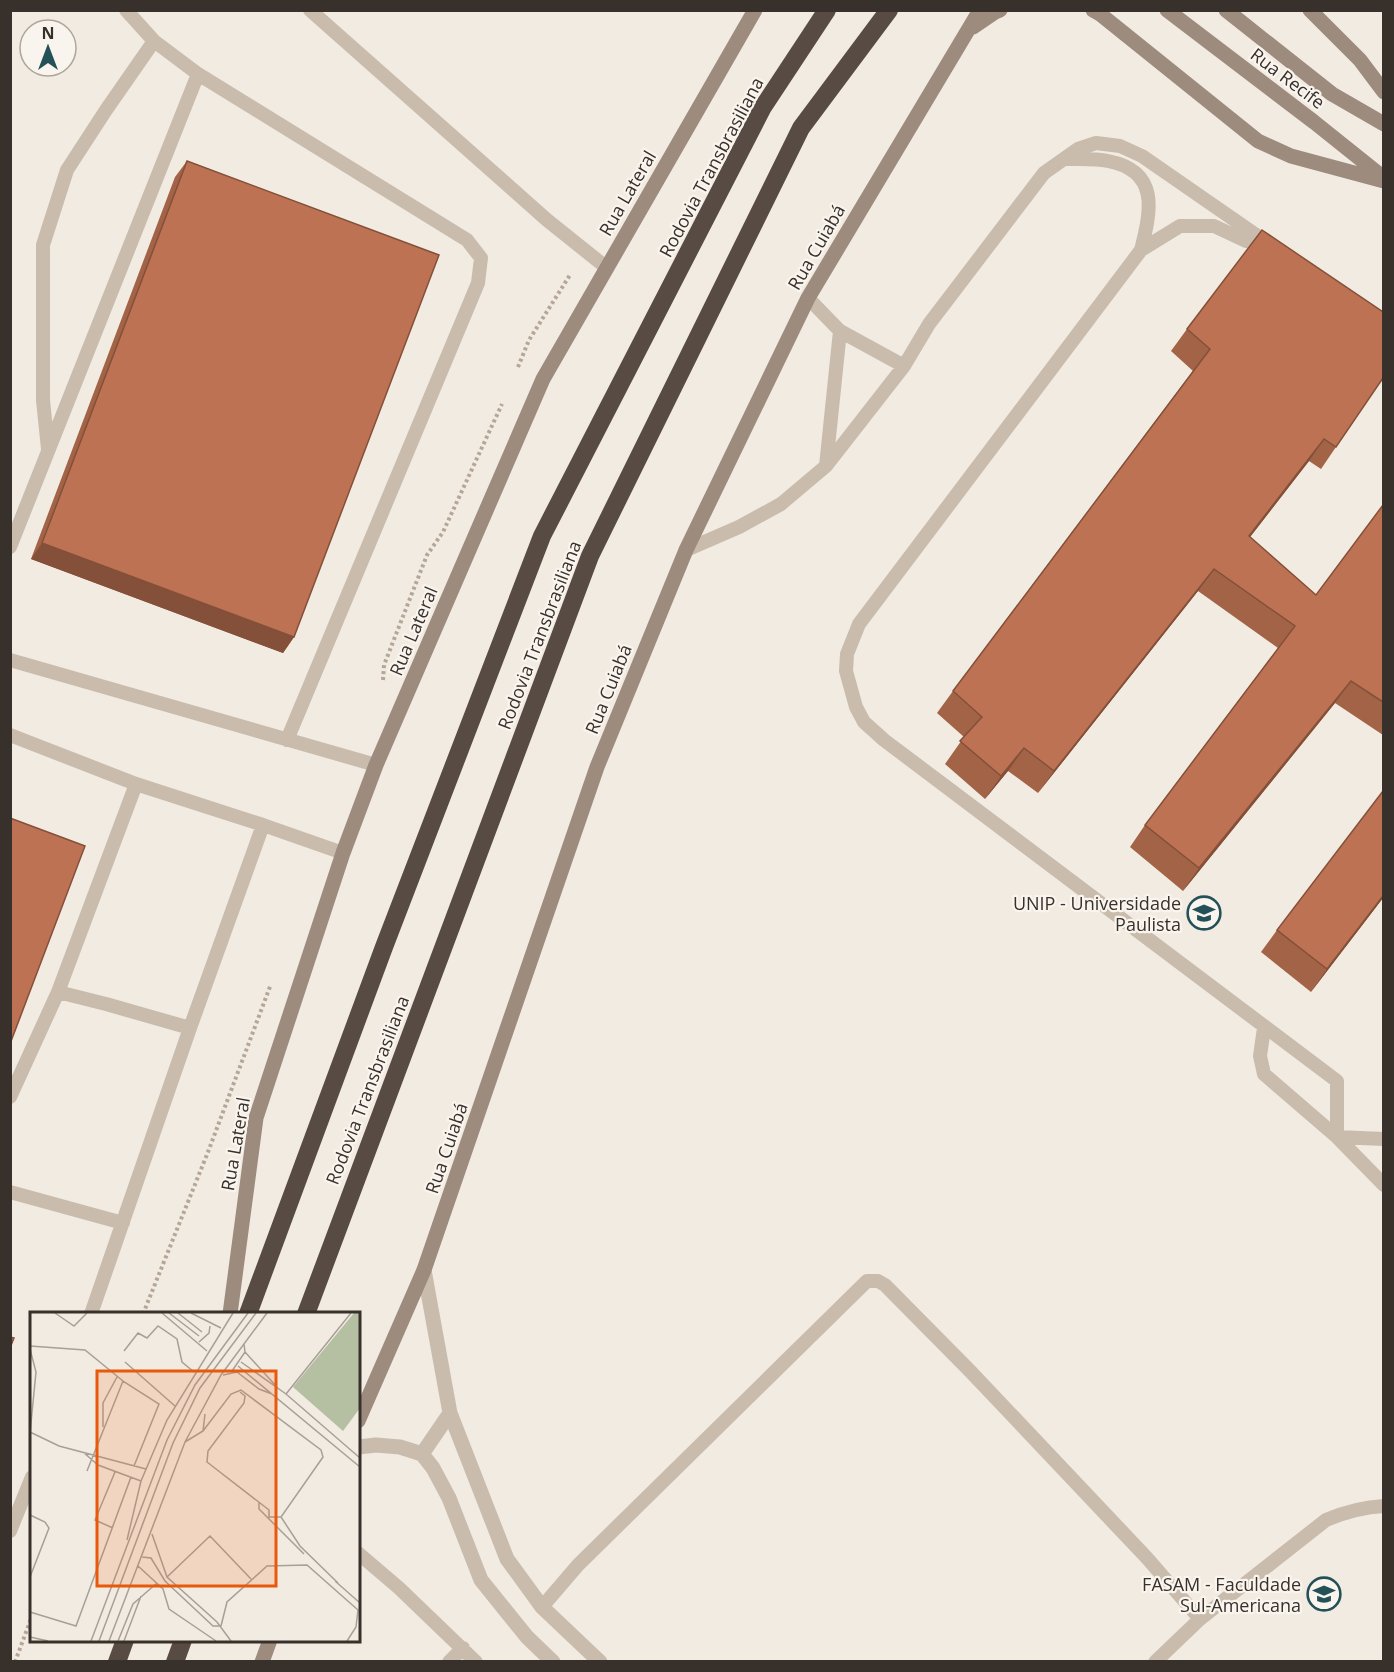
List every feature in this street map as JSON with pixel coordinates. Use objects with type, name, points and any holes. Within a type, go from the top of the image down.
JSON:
[{"type":"highway","name":"Rodovia Transbrasiliana","points":[[249,1312],[384,947],[542,536],[763,107],[827,10]]},
{"type":"highway","name":"Rodovia Transbrasiliana","points":[[307,1312],[590,556],[801,128],[889,10]]},
{"type":"highway","points":[[117,1662],[125,1642]]},
{"type":"highway","points":[[175,1662],[183,1642]]},
{"type":"main road","name":"Rua Lateral","points":[[230,1312],[256,1118],[343,853],[376,765],[543,379],[755,10]]},
{"type":"main road","name":"Rua Cuiabá","points":[[360,1416],[424,1270],[597,767],[686,550],[808,298],[980,10]]},
{"type":"main road","points":[[965,32],[1000,10]]},
{"type":"main road","points":[[1092,10],[1257,141],[1291,156],[1383,179]]},
{"type":"main road","name":"Rua Recife","points":[[1167,10],[1314,122],[1383,179]]},
{"type":"main road","name":"Rua Recife","points":[[1226,10],[1332,94],[1383,124]]},
{"type":"main road","points":[[1311,10],[1360,60],[1383,92]]},
{"type":"main road","points":[[262,1662],[270,1642]]},
{"type":"street","points":[[424,1270],[450,1413],[507,1559],[542,1606],[600,1662]]},
{"type":"street","points":[[422,1454],[450,1413]]},
{"type":"street","points":[[360,1447],[376,1445],[400,1447],[422,1454],[433,1467],[449,1498],[481,1580],[527,1637],[553,1662]]},
{"type":"lane","points":[[126,10],[154,41],[198,74],[467,240],[481,258],[478,283],[287,740]]},
{"type":"lane","points":[[310,10],[538,212],[607,268]]},
{"type":"lane","points":[[48,453],[44,400],[44,245],[67,170],[105,110],[154,41]]},
{"type":"lane","points":[[10,547],[198,74]]},
{"type":"lane","points":[[686,550],[739,527],[782,504],[826,466],[904,366],[929,324],[1044,173],[1078,149],[1096,143],[1120,146],[1142,156],[1288,257]]},
{"type":"lane","points":[[1066,159],[1108,160],[1126,167],[1141,177],[1149,195],[1148,223],[1141,250]]},
{"type":"lane","points":[[1269,244],[1246,241],[1214,226],[1180,226],[1141,250],[859,624],[847,654],[846,672],[856,707],[864,722],[884,740],[1337,1081],[1337,1137]]},
{"type":"lane","points":[[808,298],[840,331],[904,366]]},
{"type":"lane","points":[[826,466],[840,331]]},
{"type":"lane","points":[[10,660],[376,765]]},
{"type":"lane","points":[[10,735],[136,784],[343,853]]},
{"type":"lane","points":[[10,1097],[58,992],[136,784]]},
{"type":"lane","points":[[92,1312],[263,825]]},
{"type":"lane","points":[[58,992],[190,1028]]},
{"type":"lane","points":[[1264,1028],[1260,1056],[1264,1074],[1337,1137],[1383,1185]]},
{"type":"lane","points":[[1337,1137],[1383,1139]]},
{"type":"lane","points":[[10,1192],[123,1222]]},
{"type":"lane","points":[[542,1606],[578,1565],[867,1281],[878,1281],[885,1285],[971,1372],[1147,1558],[1200,1619]]},
{"type":"lane","points":[[10,1531],[30,1482]]},
{"type":"lane","points":[[1155,1662],[1200,1619],[1326,1520],[1369,1506],[1383,1506]]},
{"type":"lane","points":[[360,1555],[399,1588],[476,1662]]},
{"type":"lane","points":[[449,1662],[463,1648]]},
{"type":"path","points":[[144,1312],[208,1152],[274,975]]},
{"type":"path","points":[[15,1662],[30,1621]]},
{"type":"building","points":[[187,161],[439,255],[294,637],[42,543]]},
{"type":"building","points":[[1262,230],[1383,312],[1383,378],[1336,447],[1324,439],[1249,536],[1316,595],[1383,505],[1383,702],[1351,681],[1199,868],[1145,825],[1295,626],[1214,569],[1054,771],[1024,748],[1001,776],[960,741],[982,717],[953,691],[1210,349],[1187,329]]},
{"type":"building","points":[[1383,791],[1383,896],[1327,969],[1277,930]]},
{"type":"building","points":[[10,818],[85,846],[10,1044]]},
{"type":"place","name":"UNIP - Universidade Paulista","points":[[1204,913]]},
{"type":"place","name":"FASAM - Faculdade Sul-Americana","points":[[1324,1594]]}]
